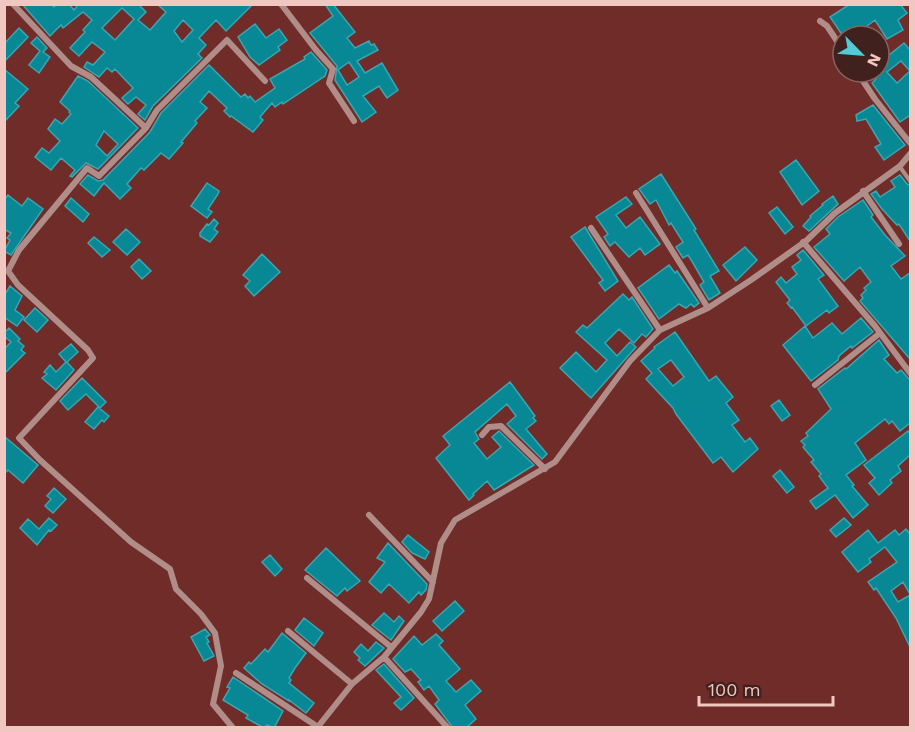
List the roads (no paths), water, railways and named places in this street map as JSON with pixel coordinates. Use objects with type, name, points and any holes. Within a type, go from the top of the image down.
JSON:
[{"type":"street","points":[[13,4],[71,66],[91,76],[146,128]]},
{"type":"street","points":[[281,4],[333,69],[329,83],[354,121]]},
{"type":"street","points":[[820,21],[831,32]]},
{"type":"street","points":[[233,728],[213,704],[221,666],[215,633],[201,614],[176,590],[170,568],[131,542],[40,460],[19,438],[93,358],[18,285],[9,271],[19,250],[87,168],[99,176],[146,128],[157,110],[227,40],[265,81]]},
{"type":"street","points":[[866,84],[910,143]]},
{"type":"street","points":[[236,673],[318,727],[352,684],[384,657],[421,612],[429,599],[441,543],[455,520],[555,462],[630,361],[660,330],[708,308],[751,280],[803,243],[835,213],[900,166],[910,154]]},
{"type":"street","points":[[863,191],[899,244]]},
{"type":"street","points":[[636,193],[708,308]]},
{"type":"street","points":[[591,228],[660,330]]},
{"type":"street","points":[[803,243],[880,333],[910,373]]},
{"type":"street","points":[[815,385],[880,333]]},
{"type":"street","points":[[482,435],[489,427],[501,426],[545,469]]},
{"type":"street","points":[[369,515],[433,582]]},
{"type":"street","points":[[307,578],[391,647]]},
{"type":"street","points":[[288,632],[352,684]]},
{"type":"street","points":[[384,657],[448,728]]},
{"type":"lane","points":[[900,166],[910,181]]}]
